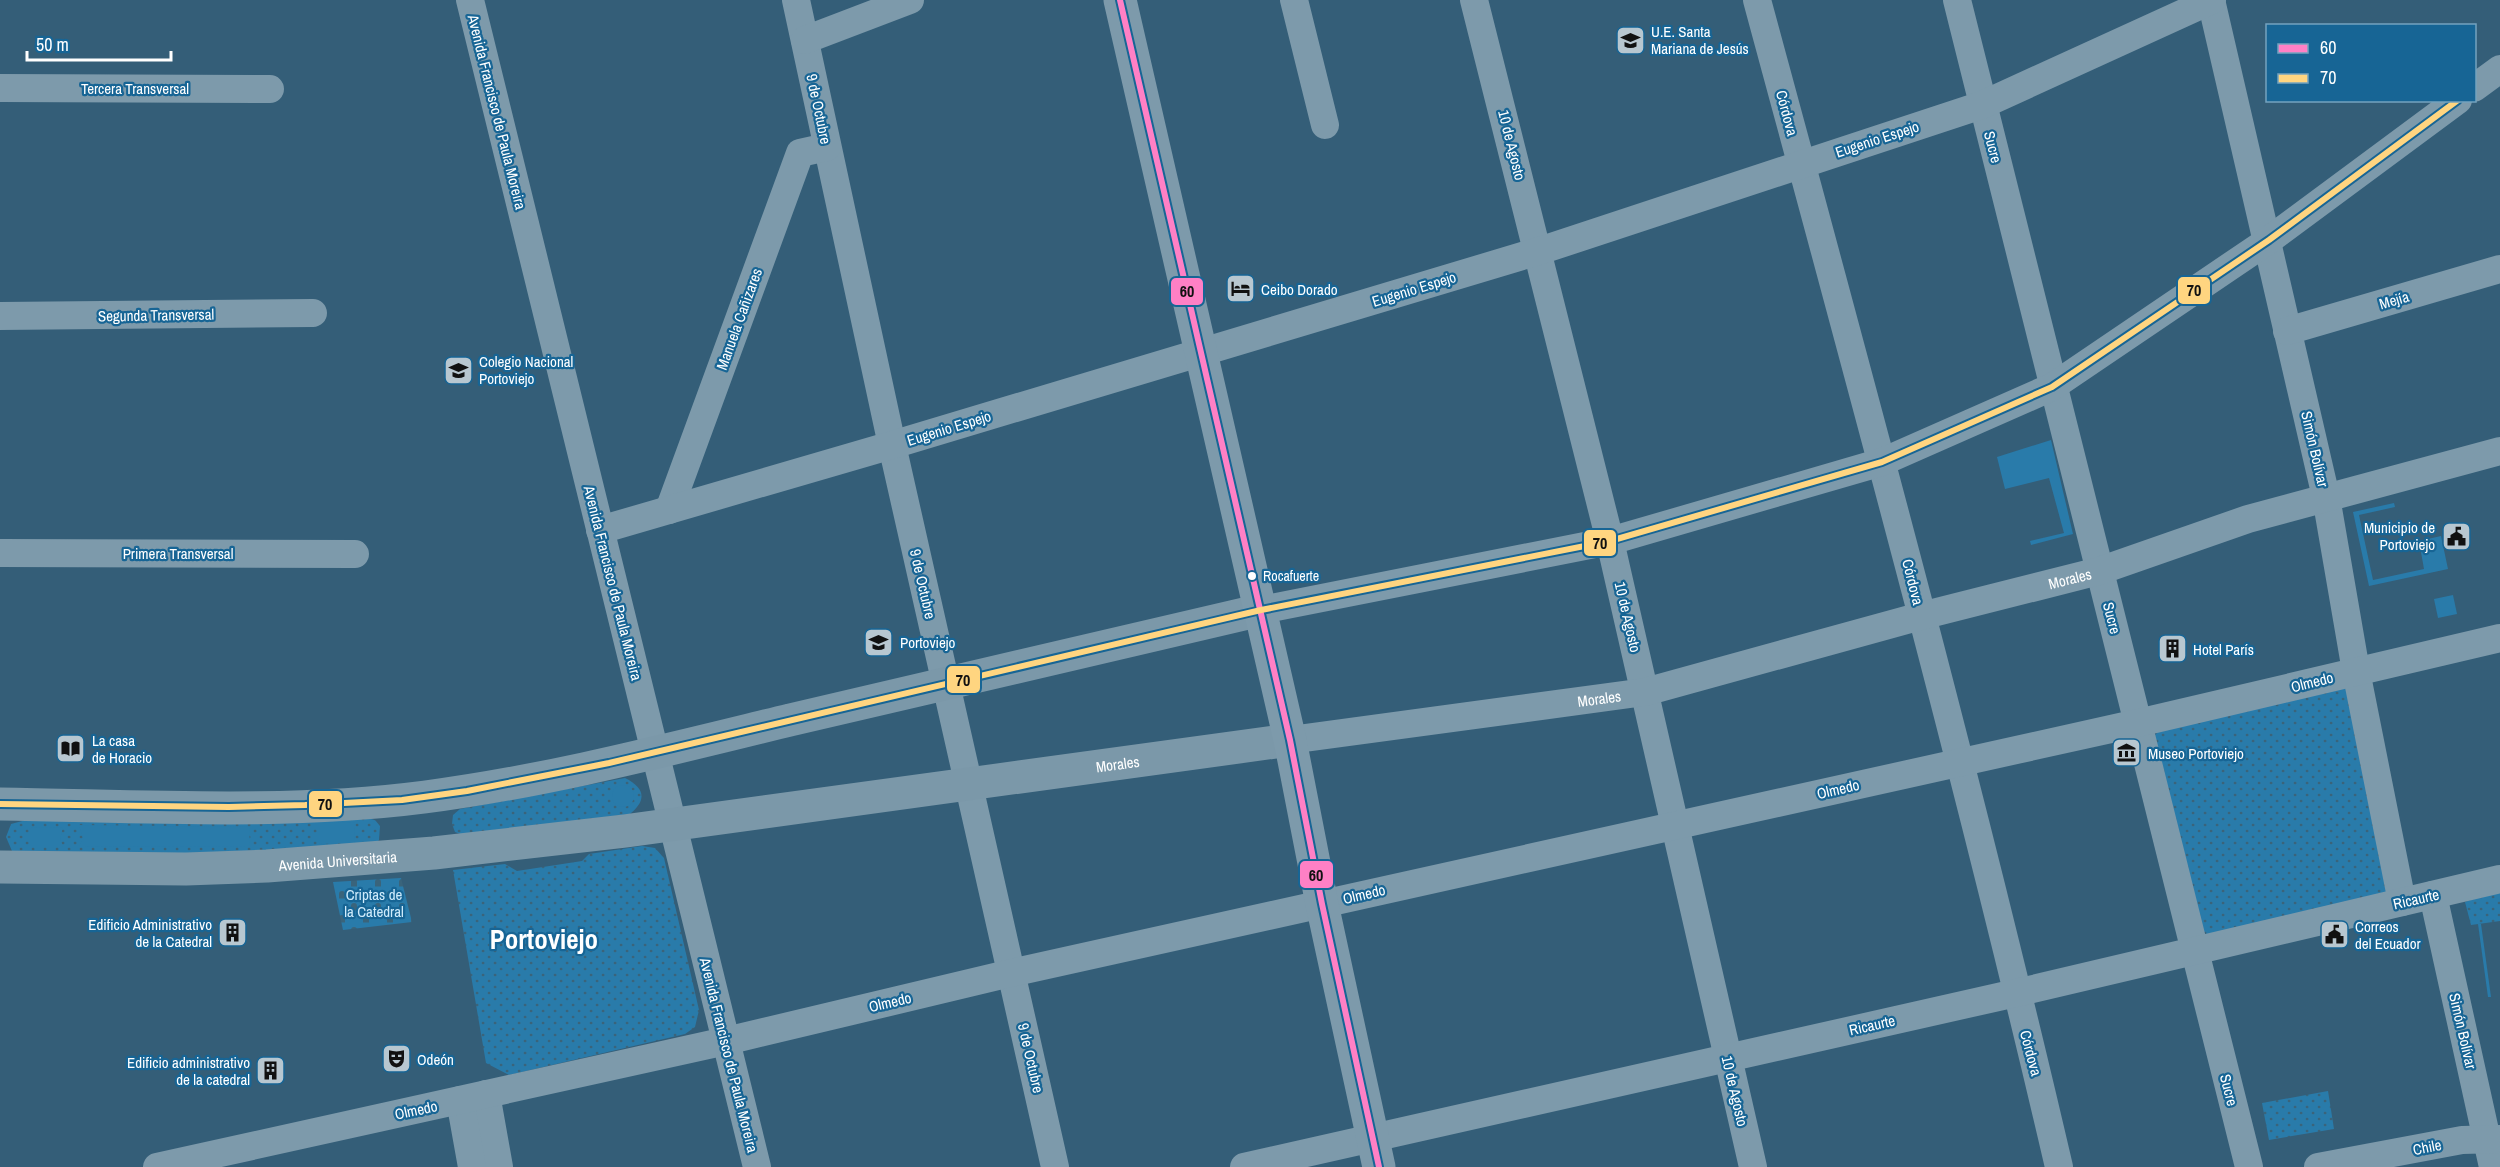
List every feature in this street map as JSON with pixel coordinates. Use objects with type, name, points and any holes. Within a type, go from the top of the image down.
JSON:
[{"type":"highway","points":[[1120,0],[1290,740],[1322,904],[1376,1152]]},
{"type":"main road","points":[[0,804],[229,807],[374,802],[467,791],[655,752],[1261,610]]},
{"type":"main road","name":"Morales","points":[[672,824],[1290,740]]},
{"type":"main road","name":"Avenida Universitaria","points":[[0,867],[186,868],[342,862],[672,824]]},
{"type":"street","name":"Avenida Francisco de Paula Moreira","points":[[470,0],[757,1167]]},
{"type":"street","name":"9 de Octubre","points":[[796,0],[892,445],[1055,1167]]},
{"type":"street","points":[[805,40],[874,7],[910,0]]},
{"type":"street","points":[[1294,0],[1325,125]]},
{"type":"street","name":"10 de Agosto","points":[[1474,0],[1539,251],[1610,541],[1753,1167]]},
{"type":"street","name":"Córdova","points":[[1757,0],[1882,462],[2059,1167]]},
{"type":"street","name":"Sucre","points":[[1957,0],[2249,1167]]},
{"type":"street","name":"Eugenio Espejo","points":[[600,530],[1539,251],[1982,105],[2211,0]]},
{"type":"street","name":"Simón Bolívar","points":[[2211,0],[2269,240],[2287,331],[2326,497],[2356,671],[2402,902]]},
{"type":"street","points":[[2476,87],[2500,69]]},
{"type":"street","name":"Tercera Transversal","points":[[0,88],[270,89]]},
{"type":"street","points":[[1261,610],[1610,541],[1882,462],[2052,387],[2269,240],[2455,102]]},
{"type":"street","name":"Manuela Cañizares","points":[[669,510],[800,153],[827,147]]},
{"type":"street","name":"Mejía","points":[[2287,331],[2500,269]]},
{"type":"street","name":"Segunda Transversal","points":[[0,316],[313,313]]},
{"type":"street","name":"Morales","points":[[1290,740],[1645,692],[1921,616],[2099,571],[2248,519],[2500,451]]},
{"type":"street","name":"Primera Transversal","points":[[0,553],[355,554]]},
{"type":"street","name":"Olmedo","points":[[158,1167],[186,1164],[726,1041],[1011,973],[2138,723],[2500,638]]},
{"type":"street","name":"Ricaurte","points":[[1244,1167],[1376,1152],[1727,1058],[2016,993],[2500,879]]},
{"type":"street","name":"Simón Bolívar","points":[[2433,895],[2494,1139],[2493,1167]]},
{"type":"street","points":[[471,1167],[473,1097]]},
{"type":"street","points":[[473,1097],[499,1167]]},
{"type":"street","name":"Chile","points":[[2318,1167],[2452,1142],[2494,1139]]},
{"type":"green space","points":[[2051,440],[2073,534],[2031,545],[2030,541],[2064,533],[2049,478],[2005,489],[1997,457]]},
{"type":"green space","points":[[2394,503],[2395,507],[2359,515],[2373,580],[2424,569],[2419,541],[2441,536],[2448,569],[2369,586],[2353,512]]},
{"type":"green space","points":[[2453,595],[2457,614],[2438,618],[2434,599]]},
{"type":"green space","points":[[2345,684],[2391,891],[2208,935],[2202,932],[2154,736],[2161,729]]},
{"type":"green space","points":[[625,778],[637,786],[641,794],[639,804],[630,814],[463,835],[455,832],[452,824],[453,815],[460,809]]},
{"type":"green space","points":[[623,785],[631,788],[634,796],[631,804],[623,807],[615,804],[612,796],[615,788]]},
{"type":"green space","points":[[367,818],[375,820],[380,826],[379,840],[375,845],[180,854],[12,851],[6,837],[11,824],[26,820]]},
{"type":"green space","points":[[354,822],[355,843],[319,844],[319,823]]},
{"type":"green space","points":[[79,825],[249,827],[250,846],[79,847],[83,838]]},
{"type":"green space","points":[[63,827],[60,839],[63,847],[30,847],[30,828]]},
{"type":"green space","points":[[642,846],[655,848],[664,858],[699,1010],[695,1027],[685,1034],[509,1075],[486,1063],[453,870],[505,864],[517,871],[582,861],[589,854]]},
{"type":"green space","name":"Criptas de la Catedral","points":[[401,878],[412,922],[343,930],[333,882]]},
{"type":"green space","points":[[2500,890],[2500,921],[2471,925],[2465,902]]},
{"type":"green space","points":[[2478,924],[2481,924],[2491,997],[2488,997]]},
{"type":"green space","points":[[2328,1091],[2334,1129],[2269,1140],[2262,1103]]},
{"type":"transit line","name":"60","points":[[1120,0],[1290,740],[1322,904],[1379,1167]]},
{"type":"transit line","name":"70","points":[[0,804],[229,807],[305,805],[402,800],[467,791],[609,763],[1261,610],[1610,541],[1882,462],[2052,387],[2269,240],[2455,102]]},
{"type":"place","name":"U.E. Santa Mariana de Jesús","points":[[1630,40]]},
{"type":"place","name":"Ceibo Dorado","points":[[1240,289]]},
{"type":"place","name":"Colegio Nacional Portoviejo","points":[[458,370]]},
{"type":"place","name":"Municipio de Portoviejo","points":[[2456,536]]},
{"type":"place","name":"Rocafuerte","points":[[1252,576]]},
{"type":"place","name":"Portoviejo","points":[[879,642]]},
{"type":"place","name":"Hotel París","points":[[2172,649]]},
{"type":"place","name":"La casa de Horacio","points":[[71,749]]},
{"type":"place","name":"Museo Portoviejo","points":[[2127,753]]},
{"type":"place","name":"Edificio Administrativo de la Catedral","points":[[233,933]]},
{"type":"place","name":"Correos del Ecuador","points":[[2334,935]]},
{"type":"place","name":"Odeón","points":[[396,1059]]},
{"type":"place","name":"Edificio administrativo de la catedral","points":[[271,1071]]},
{"type":"district","name":"Portoviejo","points":[[544,939]]}]
